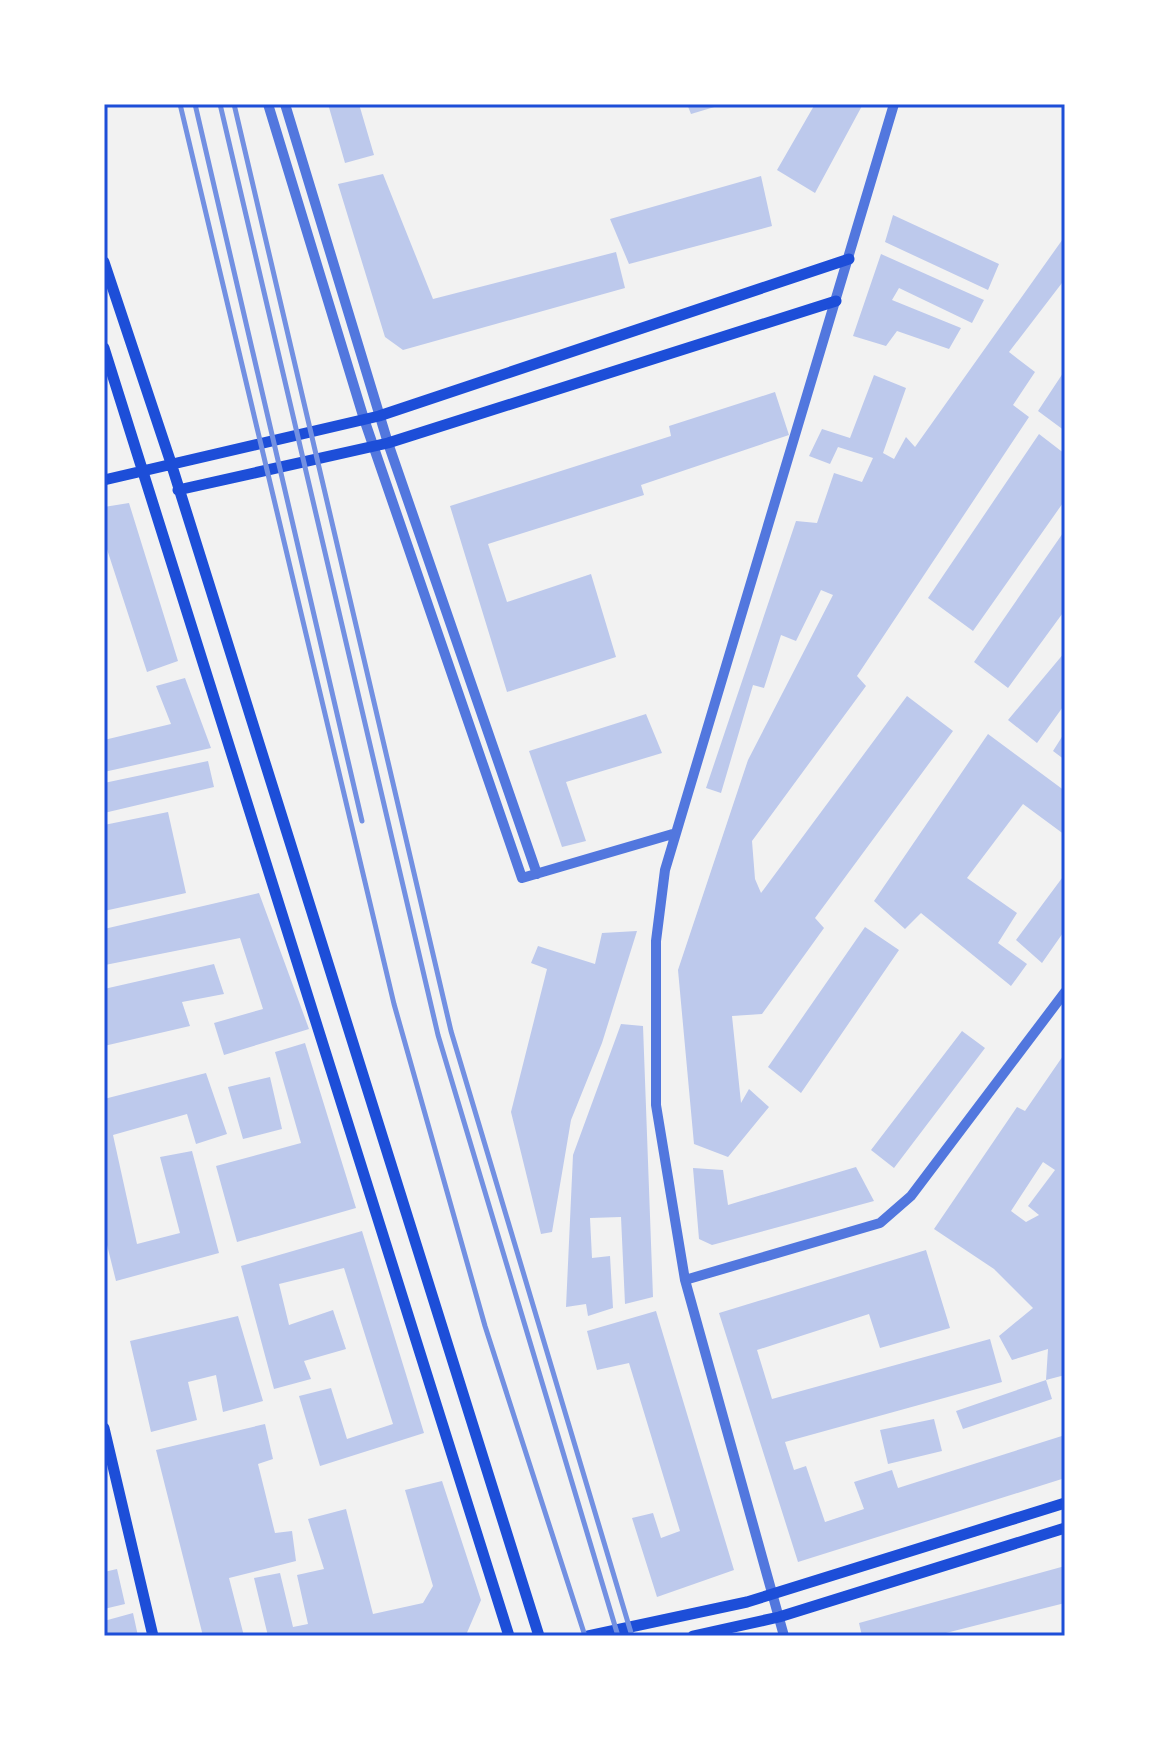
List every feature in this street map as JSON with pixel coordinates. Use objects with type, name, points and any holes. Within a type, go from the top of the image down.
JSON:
[{"type":"main road","points":[[104,480],[379,416],[849,259]]},
{"type":"main road","points":[[104,262],[171,463],[539,1636]]},
{"type":"main road","points":[[178,490],[388,443],[836,301]]},
{"type":"main road","points":[[104,348],[509,1636]]},
{"type":"main road","points":[[104,1428],[153,1636]]},
{"type":"main road","points":[[588,1636],[772,1594],[1065,1503]]},
{"type":"main road","points":[[693,1636],[779,1617],[1065,1528]]},
{"type":"street","points":[[268,104],[364,419],[522,878],[676,833]]},
{"type":"street","points":[[285,104],[379,416],[537,874]]},
{"type":"street","points":[[784,1636],[685,1280],[656,1105],[656,941],[665,870],[894,104]]},
{"type":"street","points":[[685,1280],[880,1223],[911,1196],[1065,992]]},
{"type":"building","points":[[328,104],[359,104],[374,155],[345,163]]},
{"type":"building","points":[[687,104],[721,104],[721,105],[691,114]]},
{"type":"building","points":[[815,104],[863,104],[815,193],[777,170]]},
{"type":"building","points":[[383,174],[433,299],[616,252],[625,288],[403,350],[385,337],[338,184]]},
{"type":"building","points":[[761,176],[772,226],[629,264],[610,219]]},
{"type":"building","points":[[893,215],[999,264],[988,290],[885,242]]},
{"type":"building","points":[[1065,236],[1065,279],[1009,352],[1035,372],[1013,405],[1029,417],[857,676],[866,686],[752,841],[755,879],[761,893],[907,696],[953,731],[815,918],[824,928],[762,1014],[732,1016],[741,1103],[749,1089],[769,1107],[728,1157],[694,1144],[678,970],[748,760],[833,595],[821,590],[796,641],[781,635],[764,688],[753,685],[721,793],[706,788],[796,521],[817,523],[834,473],[862,482],[873,458],[838,447],[830,464],[809,456],[822,429],[850,438],[874,375],[906,388],[883,453],[894,459],[906,437],[915,447]]},
{"type":"building","points":[[881,254],[984,300],[972,323],[899,288],[892,300],[961,328],[949,349],[897,331],[886,346],[853,336]]},
{"type":"building","points":[[1065,370],[1065,431],[1038,411]]},
{"type":"building","points":[[775,392],[789,435],[641,485],[644,495],[488,544],[507,602],[591,574],[616,657],[507,692],[450,506],[671,436],[669,426]]},
{"type":"building","points":[[1039,434],[1065,454],[1065,500],[973,631],[928,598]]},
{"type":"building","points":[[129,503],[178,661],[147,672],[104,540],[104,507]]},
{"type":"building","points":[[1065,530],[1065,610],[1008,688],[974,662]]},
{"type":"building","points":[[1065,652],[1065,704],[1037,743],[1008,720]]},
{"type":"building","points":[[185,678],[211,748],[104,772],[104,740],[171,724],[156,686]]},
{"type":"building","points":[[646,714],[662,753],[566,782],[586,841],[562,847],[529,751]]},
{"type":"building","points":[[1065,732],[1065,760],[1053,751]]},
{"type":"building","points":[[988,734],[1065,791],[1065,835],[1023,804],[967,878],[1017,913],[998,943],[1027,964],[1011,986],[921,913],[905,929],[874,901]]},
{"type":"building","points":[[208,761],[214,787],[104,813],[104,783]]},
{"type":"building","points":[[168,812],[186,893],[104,911],[104,825]]},
{"type":"building","points":[[1065,874],[1065,930],[1042,963],[1016,940]]},
{"type":"building","points":[[259,893],[309,1029],[224,1055],[214,1023],[263,1009],[240,938],[105,965],[104,929]]},
{"type":"building","points":[[865,927],[899,950],[801,1093],[768,1067]]},
{"type":"building","points":[[637,931],[602,1043],[571,1120],[552,1232],[541,1234],[511,1112],[547,969],[531,963],[538,946],[595,964],[602,933]]},
{"type":"building","points":[[214,964],[224,994],[182,1002],[190,1026],[104,1046],[104,989]]},
{"type":"building","points":[[621,1024],[643,1026],[653,1297],[625,1304],[621,1217],[590,1218],[592,1258],[610,1256],[613,1308],[588,1316],[586,1304],[566,1307],[573,1155]]},
{"type":"building","points":[[962,1031],[985,1048],[894,1168],[871,1150]]},
{"type":"building","points":[[305,1043],[356,1208],[237,1242],[216,1166],[301,1143],[275,1052]]},
{"type":"building","points":[[1065,1053],[1065,1375],[1046,1380],[1048,1349],[1012,1360],[999,1336],[1033,1308],[994,1269],[934,1229],[1017,1107],[1025,1111]],"holes":[[[1043,1162],[1055,1170],[1028,1206],[1039,1215],[1026,1222],[1011,1211]]]},
{"type":"building","points":[[206,1073],[227,1134],[196,1144],[187,1114],[113,1135],[137,1244],[180,1233],[160,1157],[192,1151],[219,1253],[116,1281],[104,1233],[104,1099]]},
{"type":"building","points":[[270,1077],[282,1129],[243,1139],[228,1087]]},
{"type":"building","points":[[856,1167],[874,1201],[712,1245],[699,1239],[693,1168],[723,1170],[728,1205]]},
{"type":"building","points":[[362,1231],[424,1433],[320,1466],[299,1396],[331,1388],[347,1439],[393,1424],[344,1268],[279,1284],[289,1325],[333,1310],[346,1349],[304,1361],[311,1379],[274,1389],[241,1266]]},
{"type":"building","points":[[926,1250],[950,1328],[880,1348],[869,1314],[757,1350],[772,1399],[990,1339],[1002,1382],[785,1442],[794,1470],[806,1466],[825,1522],[864,1509],[854,1482],[892,1470],[898,1488],[1065,1435],[1065,1478],[798,1562],[719,1313]]},
{"type":"building","points":[[656,1311],[734,1570],[657,1597],[632,1518],[653,1513],[661,1538],[680,1531],[629,1363],[597,1370],[587,1331]]},
{"type":"building","points":[[238,1316],[263,1401],[223,1412],[216,1375],[188,1382],[197,1420],[151,1432],[130,1341]]},
{"type":"building","points":[[1046,1380],[1052,1399],[963,1429],[956,1411]]},
{"type":"building","points":[[934,1419],[942,1451],[888,1464],[880,1430]]},
{"type":"building","points":[[265,1424],[273,1459],[258,1464],[275,1533],[292,1531],[296,1561],[229,1578],[244,1636],[203,1636],[156,1450]]},
{"type":"building","points":[[442,1481],[481,1600],[466,1635],[268,1636],[254,1578],[280,1573],[293,1627],[308,1624],[297,1575],[324,1569],[308,1519],[346,1509],[373,1614],[423,1603],[433,1586],[405,1490]]},
{"type":"building","points":[[1065,1566],[1065,1603],[934,1636],[862,1636],[859,1623]]},
{"type":"building","points":[[117,1569],[125,1604],[104,1609],[104,1572]]},
{"type":"building","points":[[133,1613],[138,1636],[104,1636],[104,1621]]},
{"type":"railway","points":[[180,104],[394,1004],[485,1326],[585,1636]]},
{"type":"railway","points":[[195,104],[362,821]]},
{"type":"railway","points":[[220,104],[438,1035],[618,1636]]},
{"type":"railway","points":[[234,104],[451,1031],[632,1636]]}]
